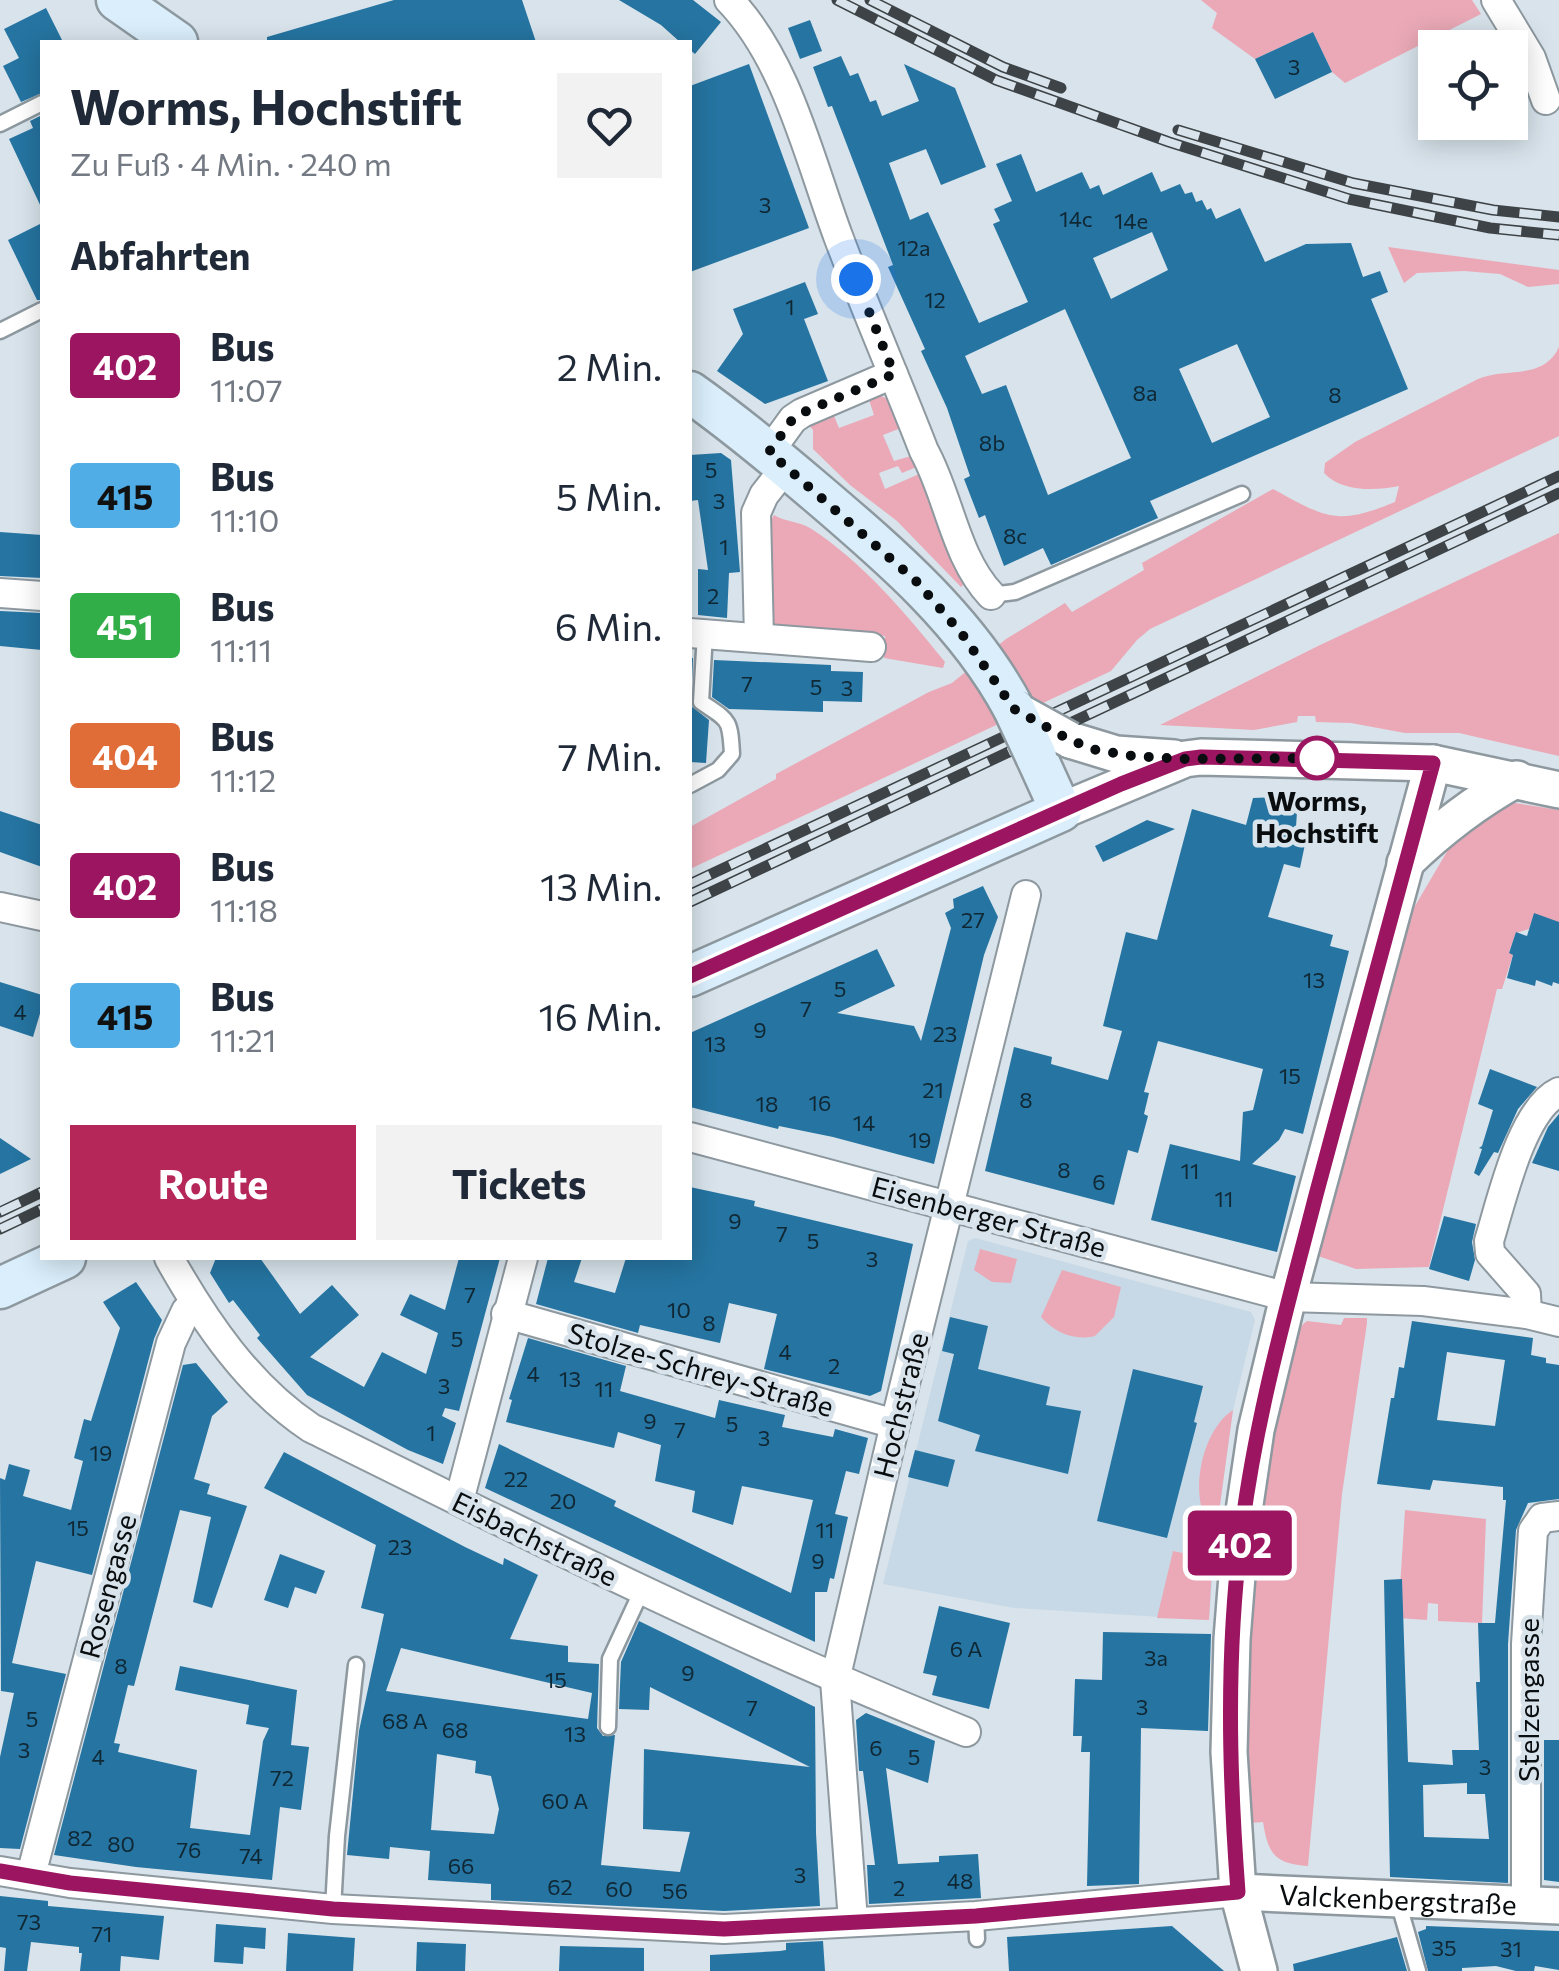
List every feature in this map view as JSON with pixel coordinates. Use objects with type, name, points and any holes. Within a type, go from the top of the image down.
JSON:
[{"type":"main road","points":[[117,0],[164,39]]},
{"type":"main road","points":[[692,394],[777,460],[916,581],[962,634],[1014,709],[1053,748],[1061,811],[692,975]]},
{"type":"main road","points":[[0,1288],[61,1260]]},
{"type":"street","points":[[728,0],[767,50],[780,78],[971,568],[991,595]]},
{"type":"street","points":[[1496,0],[1531,58],[1546,100]]},
{"type":"street","points":[[759,638],[756,512],[792,420],[894,374]]},
{"type":"street","points":[[0,593],[40,596]]},
{"type":"street","points":[[698,633],[872,647]]},
{"type":"street","points":[[1053,748],[1185,759],[1382,759],[1433,763],[1559,790]]},
{"type":"street","points":[[1061,811],[1185,759]]},
{"type":"street","points":[[1259,1971],[1238,1892],[1229,1752],[1240,1538],[1256,1430],[1288,1297],[1433,763]]},
{"type":"street","points":[[1404,864],[1464,811],[1517,779]]},
{"type":"street","name":"Hochstraße","points":[[853,1922],[836,1680],[1026,895]]},
{"type":"street","points":[[0,907],[40,916]]},
{"type":"street","points":[[1527,1314],[1526,1294],[1490,1254],[1488,1242],[1528,1127],[1544,1102],[1559,1092]]},
{"type":"street","name":"Eisenberger Straße","points":[[692,1139],[1288,1297],[1423,1301],[1527,1314],[1559,1322]]},
{"type":"street","name":"Eisbachstraße","points":[[170,1260],[194,1302],[256,1382],[286,1412],[311,1428],[642,1590],[836,1680],[966,1732]]},
{"type":"street","points":[[459,1501],[522,1260]]},
{"type":"street","name":"Rosengasse","points":[[31,1875],[170,1343],[194,1302]]},
{"type":"street","name":"Stolze-Schrey-Straße","points":[[506,1314],[895,1424]]},
{"type":"street","name":"Stelzengasse","points":[[1542,1905],[1526,1644],[1534,1527],[1553,1516]]},
{"type":"street","points":[[0,1872],[70,1883],[333,1909],[724,1929],[853,1922],[976,1928],[1238,1892]]},
{"type":"street","name":"Valckenbergstraße","points":[[1238,1892],[1542,1905]]},
{"type":"lane","points":[[0,124],[40,105]]},
{"type":"lane","points":[[0,331],[40,311]]},
{"type":"lane","points":[[991,595],[1015,592],[1242,494]]},
{"type":"lane","points":[[692,784],[718,770],[732,754],[731,729],[721,712],[702,702],[698,633]]},
{"type":"lane","points":[[608,1727],[610,1659],[642,1590]]},
{"type":"lane","points":[[333,1909],[356,1664]]},
{"type":"lane","points":[[1396,1898],[1418,1971]]},
{"type":"shaded area","points":[[1201,0],[1472,0],[1481,14],[1449,30],[1418,30],[1418,46],[1345,83],[1332,72],[1313,32],[1255,59],[1212,28],[1217,13]]},
{"type":"shaded area","points":[[1388,247],[1559,270],[1559,284],[1528,287],[1500,274],[1464,271],[1417,273],[1404,283]]},
{"type":"shaded area","points":[[1559,347],[1559,436],[1150,629],[1111,671],[692,868],[692,826],[776,779],[776,774],[952,683],[1006,639],[1065,603],[1072,612],[1144,570],[1142,563],[1273,489],[1306,507],[1332,515],[1359,514],[1395,502],[1399,486],[1349,487],[1324,473],[1325,463],[1355,442],[1478,379],[1534,369],[1552,358]]},
{"type":"shaded area","points":[[879,395],[890,400],[901,428],[883,435],[894,461],[911,456],[919,466],[902,473],[898,466],[879,473],[885,489],[926,471],[968,579],[961,587],[897,521],[850,485],[813,449],[813,430],[807,423],[832,411],[839,428],[874,415],[868,397]]},
{"type":"shaded area","points":[[774,515],[810,528],[848,557],[915,626],[945,662],[943,668],[884,658],[885,636],[776,626],[772,619],[767,527]]},
{"type":"shaded area","points":[[1559,533],[1559,756],[1459,733],[1405,733],[1351,723],[1316,722],[1315,716],[1298,716],[1297,722],[1254,730],[1160,725],[1318,646]]},
{"type":"shaded area","points":[[1515,803],[1559,810],[1559,923],[1534,914],[1529,929],[1516,933],[1502,989],[1497,989],[1429,1267],[1356,1269],[1318,1256],[1328,1218],[1324,1216],[1402,928],[1455,838],[1499,807]]},
{"type":"shaded area","points":[[975,1238],[1251,1312],[1255,1320],[1233,1410],[1209,1620],[1014,1608],[883,1584],[968,1241]]},
{"type":"shaded area","points":[[980,1249],[1017,1259],[1011,1283],[992,1282],[974,1270]]},
{"type":"shaded area","points":[[1062,1270],[1121,1287],[1114,1317],[1095,1336],[1065,1334],[1041,1317]]},
{"type":"shaded area","points":[[1344,1318],[1367,1318],[1367,1323],[1342,1494],[1308,1866],[1281,1860],[1271,1849],[1263,1822],[1251,1823],[1246,1785],[1251,1574],[1255,1530],[1288,1350],[1307,1321],[1341,1325]]},
{"type":"shaded area","points":[[1233,1410],[1216,1534],[1201,1505],[1200,1469],[1212,1434]]},
{"type":"shaded area","points":[[1405,1510],[1486,1519],[1482,1623],[1438,1621],[1438,1604],[1428,1603],[1427,1620],[1398,1618]]},
{"type":"shaded area","points":[[1173,1551],[1201,1557],[1212,1567],[1209,1620],[1157,1618]]},
{"type":"building","points":[[394,0],[522,0],[535,40],[267,40]]},
{"type":"building","points":[[619,0],[693,0],[721,22],[695,54],[692,40],[678,40]]},
{"type":"building","points":[[46,8],[62,40],[40,40],[40,94],[21,102],[3,66],[19,58],[4,29]]},
{"type":"building","points":[[810,20],[822,51],[800,59],[788,28]]},
{"type":"building","points":[[1313,32],[1332,72],[1275,99],[1255,59]]},
{"type":"building","points":[[841,56],[850,76],[858,73],[870,102],[876,100],[882,116],[919,101],[904,64],[955,88],[986,167],[941,185],[926,149],[889,163],[910,220],[928,212],[979,323],[1028,302],[993,224],[1000,221],[994,209],[1012,201],[996,164],[1021,154],[1036,192],[1082,172],[1090,189],[1099,185],[1103,195],[1152,172],[1161,192],[1180,184],[1185,194],[1192,192],[1196,202],[1202,200],[1207,210],[1211,208],[1216,219],[1240,208],[1265,262],[1306,244],[1351,243],[1363,277],[1380,271],[1388,292],[1371,299],[1408,389],[1150,501],[1158,518],[1051,565],[1043,548],[1004,566],[985,515],[979,518],[964,479],[970,476],[947,408],[888,267],[893,265],[832,106],[828,107],[813,67]],"holes":[[[1152,232],[1168,270],[1111,299],[1093,258]],[[1065,309],[1131,458],[1048,495],[1006,385],[982,394],[965,356]],[[1237,344],[1270,417],[1212,443],[1179,369]]]},
{"type":"building","points":[[749,64],[809,228],[692,271],[692,85]]},
{"type":"building","points":[[40,116],[40,205],[9,139],[33,128],[30,121]]},
{"type":"building","points":[[40,224],[40,300],[37,300],[8,240]]},
{"type":"building","points":[[805,282],[818,314],[804,319],[828,381],[765,404],[717,371],[743,334],[733,309]]},
{"type":"building","points":[[721,453],[731,460],[740,572],[729,573],[727,618],[698,615],[698,569],[708,570],[698,500],[692,501],[692,455]]},
{"type":"building","points":[[0,532],[40,535],[40,578],[0,576]]},
{"type":"building","points":[[0,611],[40,613],[40,650],[0,646]]},
{"type":"building","points":[[714,660],[831,665],[831,671],[863,672],[862,702],[823,701],[823,712],[729,709],[712,697]]},
{"type":"building","points":[[692,707],[709,720],[706,763],[692,762]]},
{"type":"building","points":[[1298,796],[1296,827],[1308,830],[1300,868],[1284,864],[1268,917],[1333,935],[1330,946],[1349,951],[1303,1134],[1285,1129],[1279,1140],[1252,1164],[1296,1176],[1277,1252],[1151,1220],[1170,1144],[1240,1161],[1243,1112],[1253,1110],[1263,1069],[1158,1041],[1144,1092],[1149,1093],[1144,1114],[1148,1116],[1138,1153],[1128,1150],[1114,1205],[985,1171],[1014,1047],[1052,1057],[1051,1064],[1108,1080],[1122,1031],[1103,1026],[1126,932],[1157,940],[1192,809],[1246,825],[1253,798]]},
{"type":"building","points":[[0,811],[40,824],[40,866],[0,852]]},
{"type":"building","points":[[1147,820],[1175,829],[1103,862],[1095,846]]},
{"type":"building","points":[[983,886],[998,917],[984,955],[934,1164],[833,1137],[779,1126],[778,1129],[692,1108],[692,1032],[877,949],[895,986],[837,1013],[914,1026],[921,1041],[951,928],[945,913],[954,908],[953,899]]},
{"type":"building","points":[[1534,913],[1559,922],[1559,984],[1553,982],[1552,986],[1536,980],[1535,986],[1507,978],[1516,932],[1527,936]]},
{"type":"building","points":[[0,982],[40,994],[40,1014],[33,1037],[0,1026]]},
{"type":"building","points":[[1490,1069],[1537,1087],[1518,1109],[1498,1153],[1494,1152],[1479,1176],[1474,1173],[1482,1149],[1479,1148],[1493,1110],[1478,1104]]},
{"type":"building","points":[[1559,1114],[1559,1171],[1532,1163],[1548,1127]]},
{"type":"building","points":[[0,1138],[31,1159],[0,1174]]},
{"type":"building","points":[[692,1187],[913,1244],[881,1391],[870,1396],[764,1369],[777,1314],[729,1303],[720,1343],[640,1325],[638,1333],[536,1304],[547,1260],[581,1260],[574,1282],[615,1293],[625,1260],[692,1260]]},
{"type":"building","points":[[1444,1216],[1476,1224],[1472,1242],[1475,1260],[1469,1281],[1429,1269]]},
{"type":"building","points":[[215,1260],[261,1260],[300,1314],[332,1285],[359,1315],[310,1357],[364,1387],[382,1352],[426,1374],[438,1333],[400,1315],[410,1294],[445,1310],[458,1260],[499,1260],[459,1411],[445,1408],[442,1416],[456,1423],[443,1464],[408,1450],[307,1395],[257,1338],[260,1335],[233,1300],[229,1303],[210,1273]]},
{"type":"building","points":[[136,1282],[162,1320],[92,1575],[36,1561],[12,1663],[66,1674],[20,1849],[0,1848],[0,1757],[14,1693],[1,1691],[0,1478],[5,1480],[9,1464],[30,1470],[23,1496],[71,1510],[83,1461],[74,1458],[84,1419],[91,1421],[120,1328],[103,1302]]},
{"type":"building","points":[[950,1317],[988,1326],[978,1369],[1050,1387],[1046,1405],[1081,1411],[1068,1474],[975,1451],[980,1435],[938,1421],[954,1354],[942,1351]]},
{"type":"building","points":[[1412,1321],[1533,1338],[1531,1355],[1559,1365],[1559,1499],[1528,1503],[1516,1530],[1508,1644],[1508,1883],[1390,1877],[1384,1580],[1402,1579],[1408,1762],[1453,1765],[1452,1750],[1479,1750],[1478,1623],[1495,1623],[1506,1500],[1503,1487],[1433,1480],[1430,1490],[1377,1484],[1391,1398],[1399,1367],[1404,1368]],"holes":[[[1447,1352],[1505,1360],[1495,1426],[1437,1420]],[[1467,1783],[1467,1794],[1485,1794],[1489,1839],[1424,1837],[1423,1785]]]},
{"type":"building","points":[[528,1338],[626,1366],[620,1391],[715,1418],[719,1400],[785,1415],[782,1427],[833,1437],[835,1429],[868,1438],[859,1474],[846,1471],[835,1514],[848,1517],[834,1579],[830,1578],[827,1592],[815,1592],[815,1642],[485,1488],[499,1444],[791,1593],[813,1500],[742,1486],[733,1525],[692,1512],[695,1491],[655,1481],[661,1445],[618,1432],[614,1448],[506,1422]]},
{"type":"building","points":[[196,1363],[228,1402],[212,1416],[194,1479],[210,1484],[207,1494],[247,1506],[212,1608],[193,1602],[211,1517],[180,1510],[134,1686],[128,1685],[114,1743],[120,1744],[118,1752],[197,1770],[190,1828],[250,1835],[263,1741],[269,1728],[246,1724],[249,1705],[175,1690],[180,1666],[297,1690],[291,1745],[309,1747],[301,1810],[280,1807],[272,1880],[54,1855],[183,1365]]},
{"type":"building","points":[[1133,1369],[1203,1386],[1167,1538],[1097,1521]]},
{"type":"building","points":[[915,1450],[955,1460],[948,1487],[908,1477]]},
{"type":"building","points":[[284,1452],[465,1547],[503,1565],[504,1558],[538,1575],[510,1639],[568,1646],[568,1662],[599,1664],[597,1728],[603,1736],[615,1735],[601,1865],[680,1872],[690,1832],[643,1829],[644,1749],[810,1767],[650,1687],[649,1710],[619,1709],[621,1662],[639,1621],[815,1707],[820,1906],[724,1911],[491,1900],[491,1884],[428,1880],[430,1851],[390,1847],[389,1859],[347,1855],[359,1731],[384,1614],[361,1608],[376,1545],[264,1488]],"holes":[[[401,1648],[592,1693],[588,1719],[386,1691]],[[437,1754],[476,1761],[475,1773],[491,1776],[499,1809],[494,1834],[431,1830]]]},
{"type":"building","points":[[280,1554],[325,1571],[316,1594],[295,1587],[288,1608],[264,1600]]},
{"type":"building","points":[[939,1606],[1010,1623],[989,1709],[932,1695],[937,1676],[923,1673]]},
{"type":"building","points":[[1103,1632],[1211,1634],[1208,1731],[1141,1728],[1139,1884],[1087,1886],[1090,1752],[1081,1752],[1082,1736],[1073,1736],[1075,1679],[1102,1680]]},
{"type":"building","points":[[866,1713],[935,1741],[928,1783],[886,1768],[898,1864],[939,1862],[939,1856],[978,1854],[981,1898],[869,1904],[867,1865],[875,1865],[863,1771],[859,1771],[856,1720]]},
{"type":"building","points":[[1544,1740],[1559,1740],[1559,1882],[1544,1880]]},
{"type":"building","points":[[0,1896],[48,1901],[48,1906],[164,1916],[159,1960],[121,1956],[120,1971],[80,1971],[79,1947],[31,1942],[27,1971],[4,1971],[6,1948],[0,1947]]},
{"type":"building","points":[[216,1924],[266,1928],[265,1949],[244,1947],[243,1964],[214,1962]]},
{"type":"building","points":[[1172,1926],[1224,1971],[1009,1971],[1007,1937]]},
{"type":"building","points":[[1426,1926],[1559,1931],[1559,1970],[1535,1966],[1534,1971],[1516,1971],[1496,1966],[1428,1971],[1418,1932]]},
{"type":"building","points":[[288,1933],[355,1938],[353,1971],[286,1971]]},
{"type":"building","points":[[1397,1937],[1407,1971],[1294,1971],[1293,1964]]},
{"type":"building","points":[[823,1941],[825,1971],[710,1971],[710,1955],[780,1951],[786,1950],[786,1943]]},
{"type":"building","points":[[417,1942],[466,1944],[465,1971],[416,1971]]},
{"type":"building","points":[[560,1946],[644,1948],[644,1971],[559,1971]]},
{"type":"railway","points":[[837,0],[996,80],[1169,142],[1349,199],[1490,228],[1559,235]]},
{"type":"railway","points":[[870,0],[1003,67],[1061,88]]},
{"type":"railway","points":[[1178,130],[1353,183],[1493,210],[1559,217]]},
{"type":"railway","points":[[692,883],[1559,476]]},
{"type":"railway","points":[[692,901],[1559,493]]},
{"type":"railway","points":[[0,1212],[40,1193]]},
{"type":"railway","points":[[0,1229],[40,1210]]},
{"type":"bus line","name":"402","points":[[0,1871],[70,1883],[253,1903],[724,1929],[976,1916],[1238,1892],[1229,1752],[1232,1639],[1240,1538],[1256,1430],[1288,1297],[1433,763],[1382,759],[1185,759],[692,975]]},
{"type":"place","name":"Worms, Hochstift","points":[[1317,758]]},
{"type":"route","points":[[856,279],[894,374],[802,413],[792,420],[769,452],[916,581],[962,634],[1014,709],[1070,740],[1116,754],[1185,759],[1324,758],[1317,758]]}]
